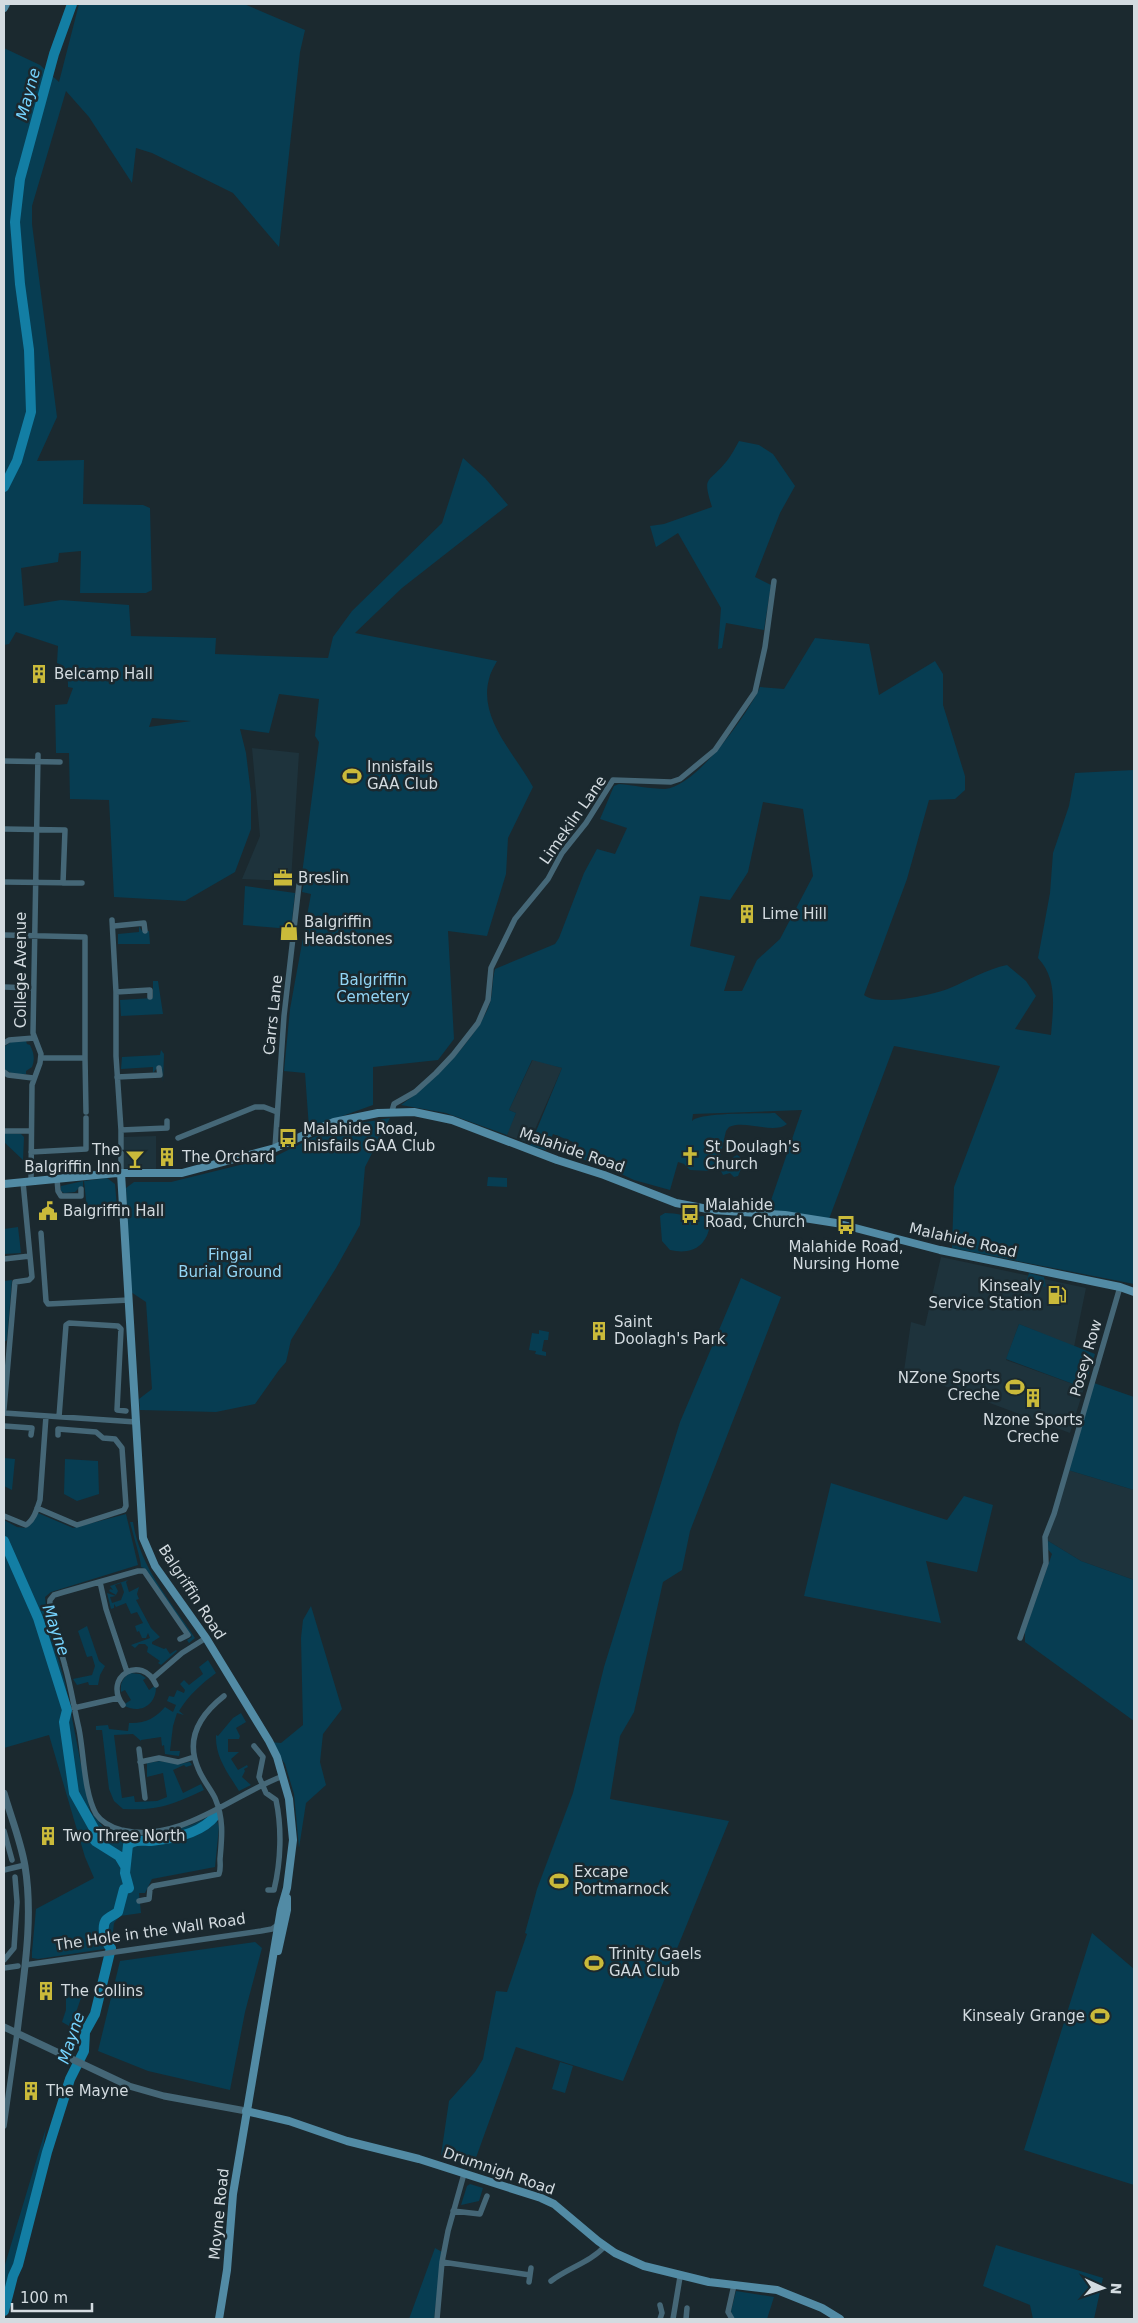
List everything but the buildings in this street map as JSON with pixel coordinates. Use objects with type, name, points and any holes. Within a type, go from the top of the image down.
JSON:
[{"type":"main road","points":[[4,8],[6,4]]},
{"type":"main road","name":"Malahide Road","points":[[4,1184],[121,1173],[182,1173],[275,1148],[334,1122],[392,1111],[414,1112],[452,1120],[676,1203],[713,1210],[785,1215],[836,1223],[940,1250],[1120,1286],[1134,1292]]},
{"type":"main road","name":"Balgriffin Road","points":[[121,1173],[143,1538],[155,1566],[206,1638],[269,1741],[283,1776],[292,1825],[292,1857],[284,1925],[273,1967]]},
{"type":"main road","name":"Balgriffin Road","points":[[273,1967],[278,1924],[287,1888]]},
{"type":"main road","name":"Moyne Road","points":[[219,2319],[227,2270],[234,2194],[246,2111],[273,1967]]},
{"type":"main road","name":"Drumnigh Road","points":[[246,2111],[289,2121],[347,2141],[419,2159],[554,2204],[616,2254],[644,2266],[680,2277],[777,2290],[822,2308],[840,2319]]},
{"type":"street","name":"Limekiln Lane","points":[[392,1111],[394,1104],[420,1088],[442,1067],[478,1023],[488,1000],[491,968],[515,919],[548,878],[562,853],[586,823],[613,780],[671,782],[680,779],[715,750],[755,692],[765,647],[774,581]]},
{"type":"street","points":[[4,761],[38,758],[60,762]]},
{"type":"street","name":"College Avenue","points":[[38,758],[33,988],[34,1038],[41,1058]]},
{"type":"street","points":[[4,829],[65,830],[63,883]]},
{"type":"street","points":[[4,882],[82,883]]},
{"type":"street","name":"Carrs Lane","points":[[275,1148],[284,1016],[299,885]]},
{"type":"street","points":[[121,1173],[113,923],[144,923],[145,930]]},
{"type":"street","points":[[4,935],[85,936],[86,1149],[31,1152]]},
{"type":"street","points":[[4,988],[33,988]]},
{"type":"street","points":[[116,992],[150,990],[150,997]]},
{"type":"street","points":[[4,1043],[9,1040],[34,1038]]},
{"type":"street","points":[[85,1058],[41,1058],[33,1078],[31,1152],[27,1182],[32,1277],[29,1280],[14,1282],[4,1411],[136,1422]]},
{"type":"street","points":[[117,1077],[160,1075],[160,1068]]},
{"type":"street","points":[[4,1072],[33,1078]]},
{"type":"street","points":[[178,1138],[255,1107],[264,1107],[277,1112]]},
{"type":"street","points":[[121,1130],[168,1128],[167,1121]]},
{"type":"street","points":[[4,1131],[31,1131]]},
{"type":"street","points":[[57,1179],[58,1191],[62,1196],[81,1196],[81,1189]]},
{"type":"street","points":[[41,1233],[48,1304],[130,1300]]},
{"type":"street","points":[[4,1259],[30,1256]]},
{"type":"street","name":"Posey Row","points":[[1020,1638],[1046,1563],[1045,1537],[1054,1514],[1120,1286]]},
{"type":"street","points":[[59,1417],[66,1326],[69,1323],[118,1326],[121,1329],[117,1410],[126,1411]]},
{"type":"street","points":[[4,1516],[26,1525],[31,1521],[37,1508],[40,1500],[46,1416]]},
{"type":"street","points":[[4,1426],[32,1428],[31,1435]]},
{"type":"street","points":[[37,1508],[76,1525],[124,1510],[126,1506],[122,1448],[118,1442],[112,1438],[104,1438],[94,1432],[58,1429],[58,1435]]},
{"type":"street","points":[[180,1639],[188,1635],[144,1571],[138,1571],[54,1595],[50,1600],[54,1626],[74,1708],[91,1801],[95,1812],[103,1822],[123,1830],[157,1831],[187,1822],[283,1776]]},
{"type":"street","points":[[100,1582],[106,1609],[128,1672]]},
{"type":"street","points":[[152,1678],[182,1653],[206,1638]]},
{"type":"street","points":[[123,1705],[118,1698],[117,1683],[128,1672],[138,1670],[152,1678],[156,1685]]},
{"type":"street","points":[[139,1901],[149,1899],[149,1891],[153,1886],[219,1874],[223,1836],[218,1808],[194,1757],[194,1740],[197,1727],[211,1706],[224,1696]]},
{"type":"street","points":[[74,1708],[118,1698]]},
{"type":"street","points":[[254,1746],[263,1757],[259,1777],[266,1793],[276,1800],[279,1825],[276,1880],[274,1890],[268,1890]]},
{"type":"street","points":[[139,1749],[145,1798]]},
{"type":"street","points":[[140,1762],[159,1758],[178,1762],[194,1757]]},
{"type":"street","points":[[4,1793],[25,1865],[28,1909],[14,1962]]},
{"type":"street","points":[[4,1831],[12,1860]]},
{"type":"street","points":[[4,1870],[25,1865]]},
{"type":"street","points":[[4,2126],[17,2033],[14,1962],[17,1919],[15,1877]]},
{"type":"street","name":"The Hole in the Wall Road","points":[[4,1968],[14,1962],[98,1954],[261,1931],[278,1924]]},
{"type":"street","points":[[4,2027],[91,2070],[146,2091],[246,2111]]},
{"type":"street","points":[[437,2319],[442,2262],[453,2211],[464,2174]]},
{"type":"street","points":[[453,2211],[480,2214],[487,2196]]},
{"type":"street","points":[[551,2281],[566,2270],[597,2255],[605,2246]]},
{"type":"street","points":[[442,2262],[530,2279],[531,2268]]},
{"type":"street","points":[[673,2319],[680,2277]]},
{"type":"street","points":[[732,2319],[728,2312],[734,2285]]},
{"type":"street","points":[[660,2305],[662,2313],[660,2319]]},
{"type":"street","points":[[686,2319],[687,2308]]},
{"type":"shaded area","points":[[252,748],[299,753],[291,881],[242,879],[260,836]]},
{"type":"shaded area","points":[[533,1059],[562,1068],[529,1143],[506,1135],[516,1113],[509,1110]]},
{"type":"shaded area","points":[[156,1136],[156,1169],[124,1168],[124,1137]]},
{"type":"shaded area","points":[[941,1257],[1086,1288],[1074,1347],[1019,1324],[1006,1360],[1084,1388],[1070,1433],[904,1371],[911,1322],[925,1326]]},
{"type":"shaded area","points":[[1068,1470],[1134,1490],[1134,1580],[1081,1561],[1045,1539]]},
{"type":"green space","name":"Balgriffin Cemetery","points":[[79,4],[244,4],[305,30],[300,52],[279,247],[233,193],[152,153],[136,148],[132,183],[89,117],[66,91],[32,206],[32,224],[57,417],[37,461],[84,460],[83,504],[143,505],[150,508],[152,590],[146,593],[80,593],[81,551],[59,553],[58,562],[21,568],[24,606],[61,600],[129,605],[131,636],[216,638],[215,654],[328,658],[333,637],[352,611],[442,523],[463,458],[485,478],[508,505],[402,588],[355,633],[497,661],[489,679],[487,694],[489,708],[501,736],[533,787],[508,838],[506,874],[487,936],[448,931],[454,1039],[438,1060],[373,1067],[373,1105],[309,1128],[305,1073],[284,1071],[290,1009],[311,894],[302,892],[304,883],[301,882],[319,742],[315,736],[319,699],[279,694],[269,733],[240,729],[246,753],[251,794],[251,829],[235,872],[185,901],[114,897],[109,800],[70,799],[69,753],[56,753],[55,705],[67,704],[73,688],[68,687],[65,669],[57,663],[58,646],[16,632],[9,644],[4,645],[4,48],[40,65],[59,82]],"holes":[[[152,718],[191,721],[149,727]]]},
{"type":"green space","points":[[739,441],[759,445],[773,454],[795,486],[780,513],[755,577],[771,585],[764,630],[726,623],[722,648],[718,649],[721,608],[678,533],[656,547],[650,526],[664,524],[712,507],[707,490],[708,481],[728,460]]},
{"type":"green space","points":[[815,638],[869,644],[879,695],[935,661],[943,674],[943,705],[965,776],[965,790],[955,799],[929,800],[907,879],[864,995],[871,998],[893,1000],[931,994],[950,988],[992,969],[1007,965],[1026,981],[1036,996],[1015,1029],[1051,1035],[1053,994],[1049,975],[1038,958],[1050,893],[1053,853],[1069,806],[1075,773],[1134,770],[1134,1284],[952,1248],[954,1187],[1000,1066],[894,1046],[829,1219],[767,1212],[802,1110],[693,1114],[692,1121],[706,1116],[775,1113],[787,1124],[774,1128],[743,1125],[729,1127],[726,1131],[719,1161],[711,1171],[690,1170],[684,1164],[678,1162],[670,1190],[634,1180],[604,1166],[575,1157],[570,1152],[573,1142],[553,1134],[546,1150],[530,1146],[562,1068],[532,1060],[509,1110],[516,1113],[507,1135],[446,1113],[401,1105],[439,1073],[475,1031],[490,1003],[495,969],[555,944],[584,873],[597,849],[615,854],[627,828],[600,819],[614,786],[619,784],[665,789],[677,785],[706,763],[720,747],[733,731],[760,687],[784,689]],"holes":[[[763,802],[803,809],[813,876],[780,939],[757,960],[742,991],[724,991],[735,956],[690,946],[700,896],[730,900],[748,872]]]},
{"type":"green space","points":[[245,886],[295,893],[291,929],[243,925]]},
{"type":"green space","points":[[139,926],[142,931],[149,931],[150,944],[118,944],[118,934],[139,932]]},
{"type":"green space","points":[[153,981],[158,981],[163,1014],[121,1016],[120,1000],[153,998]]},
{"type":"green space","points":[[26,1041],[33,1053],[34,1061],[32,1067],[26,1071],[26,1074],[13,1074],[4,1069],[4,1047],[11,1042]]},
{"type":"green space","points":[[161,1050],[164,1054],[163,1082],[162,1068],[157,1068],[153,1073],[153,1067],[121,1069],[122,1057],[160,1055]]},
{"type":"green space","name":"Fingal Burial Ground","points":[[390,1118],[365,1167],[360,1225],[336,1268],[291,1340],[286,1362],[255,1404],[216,1412],[140,1410],[139,1399],[152,1389],[146,1302],[131,1292],[126,1188],[134,1182],[171,1182],[276,1156],[318,1135],[354,1124]]},
{"type":"green space","points":[[4,1133],[21,1134],[24,1137],[23,1160],[4,1142]]},
{"type":"green space","points":[[737,1155],[743,1164],[738,1176],[734,1177],[730,1173],[723,1175],[721,1171],[723,1166],[732,1166],[733,1157]]},
{"type":"green space","points":[[488,1177],[507,1178],[507,1187],[487,1186]]},
{"type":"green space","points":[[107,1178],[115,1184],[117,1207],[87,1209],[84,1181]]},
{"type":"green space","points":[[83,1181],[83,1188],[79,1188],[75,1192],[64,1193],[61,1191],[61,1186]]},
{"type":"green space","points":[[665,1213],[704,1216],[710,1224],[702,1244],[691,1250],[670,1250],[662,1241],[660,1216]]},
{"type":"green space","points":[[18,1227],[21,1253],[4,1254],[4,1229]]},
{"type":"green space","points":[[1029,1273],[1044,1277],[1046,1287],[1028,1283],[1022,1296]]},
{"type":"green space","name":"Trinity Gaels GAA Club","points":[[741,1278],[781,1297],[690,1531],[682,1570],[663,1582],[634,1712],[620,1736],[610,1799],[729,1821],[623,2081],[516,2047],[473,2166],[441,2155],[449,2101],[475,2072],[483,2059],[496,1991],[507,1992],[527,1934],[525,1933],[537,1889],[573,1793],[604,1667],[680,1422]]},
{"type":"green space","points":[[12,1280],[7,1340],[4,1342],[4,1281]]},
{"type":"green space","points":[[1019,1324],[1095,1354],[1084,1388],[1006,1359]]},
{"type":"green space","points":[[539,1330],[549,1332],[548,1340],[544,1340],[542,1351],[546,1352],[546,1356],[535,1354],[536,1351],[529,1350],[532,1333],[539,1334]]},
{"type":"green space","points":[[1094,1383],[1134,1397],[1134,1490],[1068,1470]]},
{"type":"green space","points":[[4,1458],[15,1459],[12,1490],[4,1486]]},
{"type":"green space","points":[[65,1459],[98,1461],[99,1494],[77,1501],[64,1494]]},
{"type":"green space","points":[[831,1483],[947,1520],[964,1496],[993,1505],[977,1572],[926,1561],[941,1623],[804,1596]]},
{"type":"green space","points":[[38,1513],[73,1528],[126,1514],[138,1565],[51,1592],[45,1597],[48,1625],[65,1682],[90,1811],[104,1828],[128,1835],[155,1836],[191,1825],[215,1814],[219,1827],[215,1867],[152,1879],[145,1893],[139,1893],[141,1913],[120,1916],[114,1923],[111,1948],[38,1959],[32,1958],[36,1909],[94,1878],[85,1857],[49,1735],[4,1748],[4,1520],[17,1527],[26,1528],[32,1523]]},
{"type":"green space","points":[[130,1522],[133,1522],[142,1554],[149,1569],[195,1638],[189,1643],[187,1640],[192,1637],[144,1568],[141,1567]]},
{"type":"green space","points":[[1045,1539],[1081,1561],[1134,1580],[1134,1721],[1025,1642],[1025,1631],[1052,1554],[1044,1545]]},
{"type":"green space","points":[[128,1580],[126,1582],[129,1592],[139,1587],[137,1594],[139,1599],[136,1600],[151,1628],[160,1637],[152,1642],[152,1644],[164,1649],[166,1648],[170,1654],[177,1651],[161,1665],[158,1663],[160,1661],[147,1652],[148,1647],[145,1644],[139,1644],[135,1648],[131,1645],[150,1638],[148,1633],[146,1638],[142,1638],[139,1631],[137,1632],[135,1626],[143,1623],[137,1612],[131,1614],[126,1603],[116,1607],[114,1604],[114,1608],[111,1609],[107,1593],[116,1596],[110,1597],[112,1603],[121,1600],[124,1592],[121,1583],[115,1585],[118,1591],[116,1595],[109,1591],[110,1589],[113,1590],[110,1586]]},
{"type":"green space","points":[[311,1606],[342,1709],[323,1734],[320,1762],[326,1785],[306,1803],[299,1848],[294,1794],[285,1764],[270,1742],[281,1743],[303,1725],[301,1638],[303,1620]]},
{"type":"green space","points":[[87,1626],[99,1661],[105,1666],[100,1675],[98,1685],[89,1685],[88,1682],[77,1685],[73,1679],[92,1675],[95,1666],[92,1656],[87,1657],[78,1631]]},
{"type":"green space","points":[[208,1660],[216,1673],[187,1700],[179,1711],[184,1715],[177,1713],[173,1726],[170,1751],[180,1751],[179,1756],[165,1754],[161,1737],[141,1741],[133,1734],[114,1735],[122,1798],[134,1796],[135,1802],[157,1801],[167,1797],[163,1773],[147,1777],[147,1763],[160,1761],[177,1764],[190,1762],[192,1765],[186,1767],[184,1765],[173,1770],[183,1793],[201,1784],[204,1790],[166,1806],[147,1809],[123,1809],[114,1801],[109,1789],[102,1730],[96,1730],[96,1726],[108,1725],[109,1729],[128,1731],[129,1723],[149,1720],[165,1707],[173,1712],[176,1705],[167,1701],[169,1696],[174,1697],[177,1690],[184,1693],[185,1690],[180,1684],[184,1680],[189,1685],[203,1674],[199,1667]]},
{"type":"green space","points":[[130,1673],[140,1674],[146,1678],[143,1680],[149,1690],[156,1685],[154,1698],[150,1703],[141,1708],[129,1708],[123,1705],[131,1700],[125,1690],[121,1692],[122,1681]]},
{"type":"green space","points":[[241,1713],[246,1722],[236,1728],[240,1736],[239,1739],[228,1739],[228,1752],[239,1752],[231,1759],[238,1770],[247,1765],[248,1767],[244,1769],[242,1777],[251,1785],[239,1791],[220,1758],[216,1735],[218,1736],[233,1718]]},
{"type":"green space","points":[[1092,1933],[1134,1969],[1134,2185],[1024,2150]]},
{"type":"green space","points":[[255,1942],[262,1948],[245,2012],[230,2090],[148,2071],[98,2051],[120,1961]]},
{"type":"green space","points":[[66,1993],[82,1995],[71,2027],[62,2022],[66,2010]]},
{"type":"green space","points":[[560,2062],[573,2066],[565,2093],[552,2089]]},
{"type":"green space","points":[[46,2128],[29,2220],[4,2311],[4,2268]]},
{"type":"green space","points":[[470,2184],[483,2188],[479,2201],[461,2205],[467,2186]]},
{"type":"green space","points":[[996,2245],[1103,2278],[1094,2319],[1033,2319],[1030,2305],[983,2286]]},
{"type":"green space","points":[[435,2248],[442,2252],[434,2319],[409,2319]]},
{"type":"green space","points":[[736,2291],[774,2297],[767,2319],[733,2318],[731,2311]]},
{"type":"waterway","name":"Mayne","points":[[4,487],[17,461],[31,412],[29,350],[20,284],[15,222],[20,179],[54,54],[72,4]]},
{"type":"waterway","name":"Mayne","points":[[4,1541],[38,1618],[67,1710],[64,1722],[74,1793],[97,1834],[95,1841],[119,1856],[125,1866]]},
{"type":"waterway","name":"Mayne","points":[[4,2311],[13,2276],[18,2265],[47,2152],[70,2079],[84,2051],[85,2032],[95,2014],[111,1948],[104,1935],[105,1923],[107,1919],[118,1912],[124,1889],[129,1888],[125,1873],[128,1845],[136,1841],[177,1837],[202,1827],[215,1816]]},
{"type":"place","name":"Belcamp Hall","points":[[39,674]]},
{"type":"place","name":"Innisfails GAA Club","points":[[352,776]]},
{"type":"place","name":"Breslin","points":[[283,878]]},
{"type":"place","name":"Lime Hill","points":[[747,914]]},
{"type":"place","name":"Balgriffin Headstones","points":[[289,931]]},
{"type":"place","name":"Malahide Road, Inisfails GAA Club","points":[[288,1138]]},
{"type":"place","name":"St Doulagh's Church","points":[[690,1156]]},
{"type":"place","name":"The Orchard","points":[[167,1157]]},
{"type":"place","name":"The Balgriffin Inn","points":[[135,1159]]},
{"type":"place","name":"Balgriffin Hall","points":[[48,1211]]},
{"type":"place","name":"Malahide Road, Church","points":[[690,1214]]},
{"type":"place","name":"Malahide Road, Nursing Home","points":[[846,1225]]},
{"type":"place","name":"Kinsealy Service Station","points":[[1057,1295]]},
{"type":"place","name":"Saint Doolagh's Park","points":[[599,1331]]},
{"type":"place","name":"NZone Sports Creche","points":[[1015,1387]]},
{"type":"place","name":"Nzone Sports Creche","points":[[1033,1398]]},
{"type":"place","name":"Two Three North","points":[[48,1836]]},
{"type":"place","name":"Excape Portmarnock","points":[[559,1881]]},
{"type":"place","name":"Trinity Gaels GAA Club","points":[[594,1963]]},
{"type":"place","name":"The Collins","points":[[46,1991]]},
{"type":"place","name":"Kinsealy Grange","points":[[1100,2016]]},
{"type":"place","name":"The Mayne","points":[[31,2091]]}]
